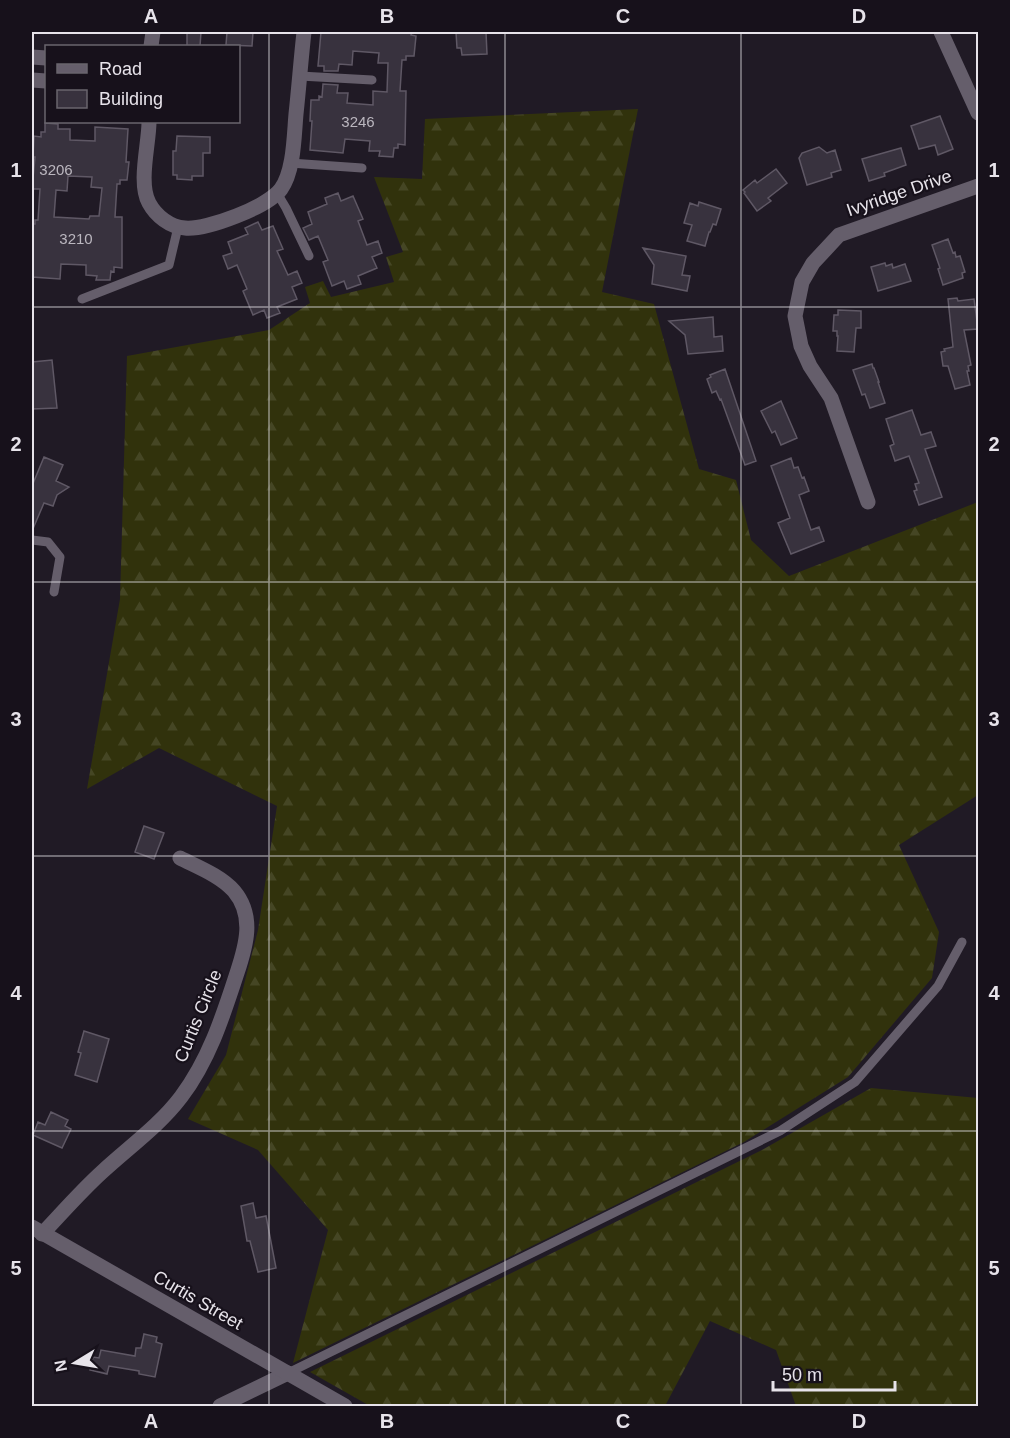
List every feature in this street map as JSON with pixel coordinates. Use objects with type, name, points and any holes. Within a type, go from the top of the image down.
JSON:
[{"type":"street","points":[[149,123],[145,165],[147,199],[158,215],[170,224],[183,228],[196,228],[254,209],[271,200],[287,178],[290,163],[304,32]]},
{"type":"street","points":[[941,32],[978,112]]},
{"type":"street","name":"Ivyridge Drive","points":[[868,502],[831,399],[810,366],[801,346],[795,316],[802,282],[813,263],[839,235],[978,186]]},
{"type":"street","name":"Curtis Circle","points":[[37,1231],[152,1128],[180,1098],[196,1075],[212,1044],[242,956],[248,934],[247,919],[243,904],[235,892],[224,882],[180,858]]},
{"type":"street","name":"Curtis Street","points":[[37,1231],[345,1407]]},
{"type":"street","points":[[220,1407],[288,1373]]},
{"type":"lane","points":[[300,76],[372,80]]},
{"type":"lane","points":[[290,163],[362,168]]},
{"type":"lane","points":[[277,193],[309,256]]},
{"type":"lane","points":[[82,299],[169,265],[178,226]]},
{"type":"lane","points":[[32,540],[48,542],[60,556],[54,592]]},
{"type":"lane","points":[[288,1373],[780,1131],[855,1082],[938,986],[962,942]]},
{"type":"green space","points":[[638,109],[602,292],[654,304],[699,469],[736,480],[751,540],[789,576],[978,502],[978,795],[899,845],[939,932],[932,978],[848,1077],[744,1142],[293,1363],[328,1230],[258,1150],[188,1119],[226,1055],[258,930],[277,806],[159,748],[87,789],[120,599],[127,356],[269,330],[310,303],[305,287],[323,281],[331,297],[394,282],[386,257],[403,252],[374,177],[422,179],[425,119]]},
{"type":"green space","points":[[871,1088],[978,1098],[978,1406],[796,1406],[776,1350],[710,1321],[665,1406],[370,1406],[310,1372],[762,1150]]},
{"type":"building","points":[[187,32],[201,32],[200,45],[187,45]]},
{"type":"building","points":[[227,32],[253,32],[252,46],[226,45]]},
{"type":"building","points":[[321,32],[412,32],[411,35],[416,36],[414,56],[406,56],[406,60],[402,60],[400,91],[406,91],[405,145],[398,144],[398,148],[394,148],[393,157],[379,156],[380,151],[369,151],[370,141],[345,139],[343,153],[310,150],[311,100],[319,100],[319,96],[322,97],[323,84],[338,85],[337,93],[348,93],[347,103],[373,105],[373,91],[387,92],[388,63],[378,63],[379,53],[353,51],[352,65],[339,64],[338,71],[324,71],[324,66],[318,66]]},
{"type":"building","points":[[456,32],[486,32],[487,54],[462,55],[461,48],[457,48]]},
{"type":"building","points":[[940,116],[953,149],[938,155],[935,145],[919,149],[911,126]]},
{"type":"building","points":[[45,123],[58,124],[58,129],[70,129],[70,140],[95,141],[95,127],[128,129],[127,180],[120,180],[120,184],[117,184],[115,217],[122,217],[122,268],[114,267],[110,280],[96,280],[97,276],[86,275],[86,265],[61,264],[60,279],[32,277],[32,224],[38,220],[40,189],[32,189],[34,136],[41,137],[41,132],[45,132]],"holes":[[[68,176],[92,177],[91,187],[102,188],[99,216],[90,216],[89,219],[54,217],[56,190],[67,191]]]},
{"type":"building","points":[[177,136],[210,137],[210,153],[203,153],[203,176],[192,176],[192,180],[177,179],[177,175],[173,175],[173,151],[176,151]]},
{"type":"building","points":[[819,147],[827,153],[835,150],[841,170],[831,173],[832,177],[807,185],[799,158],[802,153]]},
{"type":"building","points":[[901,148],[906,165],[869,181],[862,159]]},
{"type":"building","points":[[776,169],[787,183],[768,198],[771,201],[757,211],[743,190],[755,180],[757,183]]},
{"type":"building","points":[[338,193],[341,201],[353,196],[363,219],[358,221],[367,245],[378,241],[382,253],[372,257],[377,268],[358,276],[361,284],[347,289],[344,281],[332,286],[323,262],[328,260],[318,236],[309,240],[303,228],[312,224],[308,212],[327,204],[325,198]]},
{"type":"building","points":[[699,202],[721,209],[716,225],[713,224],[709,232],[705,246],[687,241],[692,225],[684,223],[690,203],[698,206]]},
{"type":"building","points":[[258,222],[262,230],[273,226],[283,249],[277,251],[288,275],[297,271],[302,283],[292,287],[297,299],[277,307],[280,313],[267,318],[264,310],[253,315],[243,291],[247,289],[237,265],[228,269],[223,256],[232,253],[228,242],[248,234],[245,228]]},
{"type":"building","points":[[948,239],[953,253],[955,252],[956,257],[960,256],[965,272],[962,273],[963,278],[943,285],[932,245]]},
{"type":"building","points":[[643,248],[686,256],[682,275],[690,276],[687,291],[652,284],[654,265]]},
{"type":"building","points":[[885,263],[886,266],[892,264],[893,268],[905,264],[911,281],[878,291],[871,267]]},
{"type":"building","points":[[957,298],[958,301],[974,299],[978,329],[964,330],[971,365],[968,366],[969,371],[967,371],[970,385],[955,389],[948,366],[943,366],[941,352],[953,347],[948,299]]},
{"type":"building","points":[[838,310],[861,311],[861,328],[856,328],[854,352],[837,351],[837,331],[833,331],[834,315],[838,315]]},
{"type":"building","points":[[713,317],[714,337],[722,336],[723,351],[688,354],[685,335],[669,321]]},
{"type":"building","points":[[52,360],[57,408],[32,409],[32,362]]},
{"type":"building","points":[[872,364],[885,403],[870,408],[865,394],[862,395],[853,370]]},
{"type":"building","points":[[725,369],[756,461],[745,465],[721,399],[716,391],[712,393],[707,379],[711,377],[710,375]]},
{"type":"building","points":[[781,401],[797,438],[781,445],[775,431],[772,433],[761,411]]},
{"type":"building","points":[[912,410],[921,435],[931,432],[936,446],[925,449],[942,497],[919,505],[914,491],[917,490],[915,484],[919,483],[909,456],[895,461],[890,446],[894,444],[886,419]]},
{"type":"building","points":[[44,457],[63,465],[56,481],[69,487],[57,495],[53,506],[44,503],[32,531],[32,486]]},
{"type":"building","points":[[791,458],[794,468],[798,467],[802,478],[804,477],[809,491],[799,495],[811,530],[819,527],[824,541],[791,554],[778,523],[790,518],[771,466]]},
{"type":"building","points":[[144,826],[164,833],[154,859],[135,852]]},
{"type":"building","points":[[84,1031],[109,1039],[97,1082],[75,1075]]},
{"type":"building","points":[[51,1112],[68,1120],[65,1126],[71,1129],[62,1148],[33,1135],[38,1122],[45,1125]]},
{"type":"building","points":[[253,1203],[256,1218],[266,1216],[276,1268],[258,1272],[250,1241],[247,1241],[241,1206]]},
{"type":"building","points":[[144,1334],[157,1337],[156,1342],[162,1344],[155,1377],[139,1374],[139,1371],[109,1366],[107,1374],[90,1370],[93,1357],[99,1358],[101,1350],[135,1356],[136,1348],[141,1348]]}]
